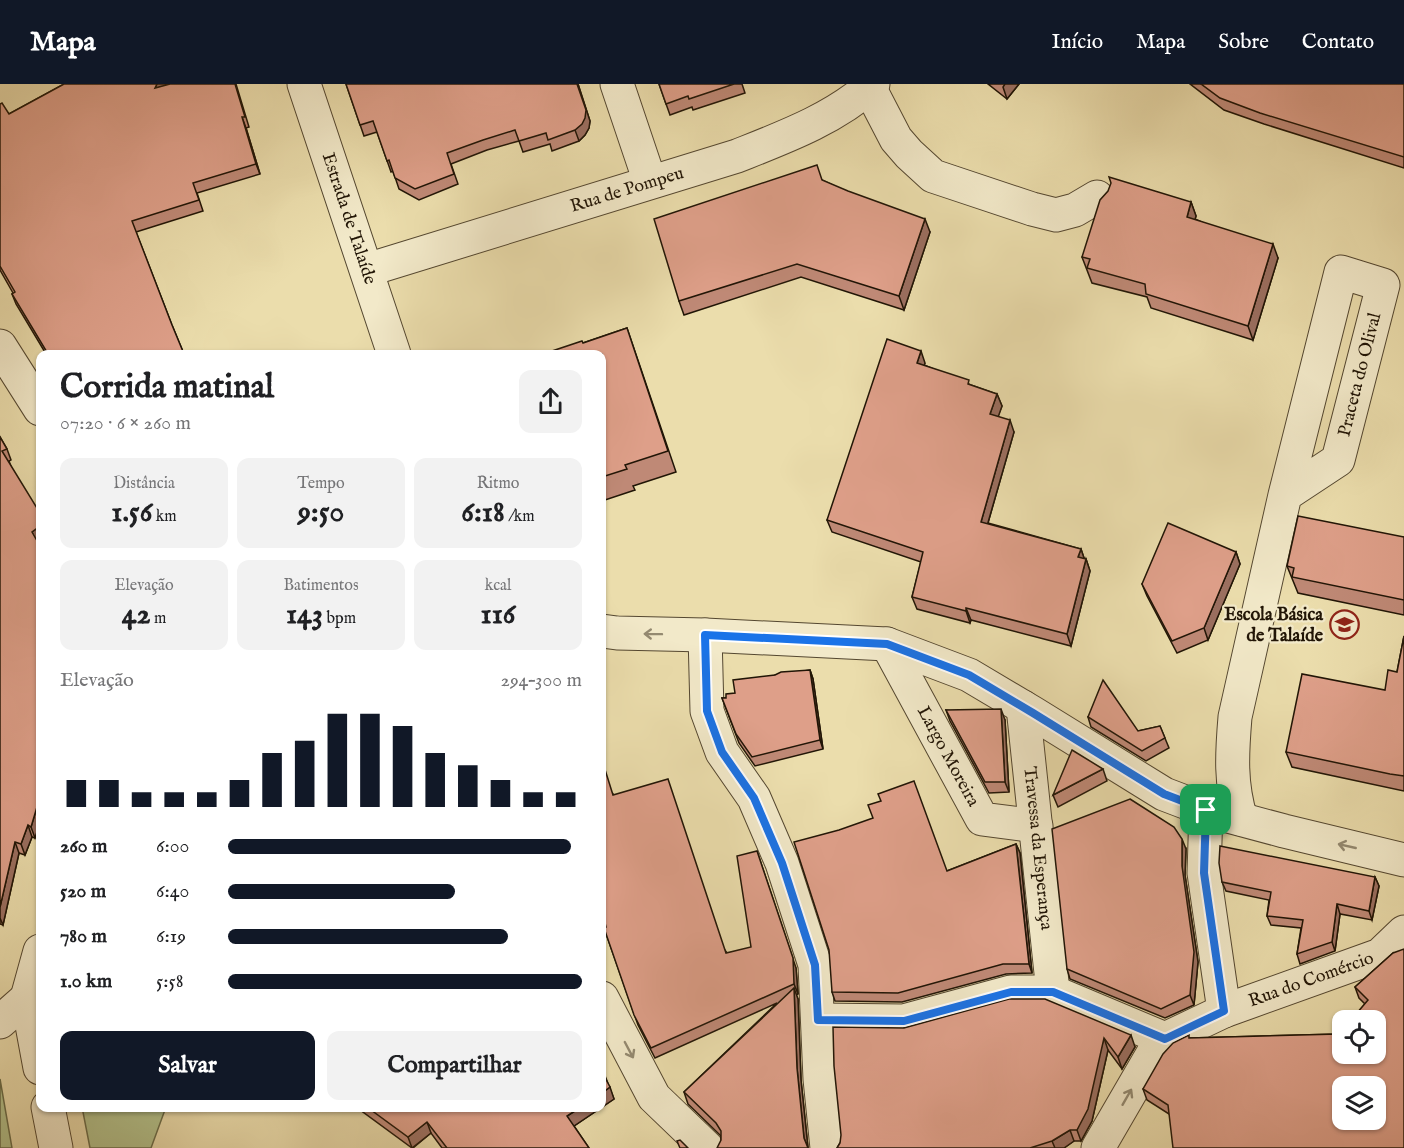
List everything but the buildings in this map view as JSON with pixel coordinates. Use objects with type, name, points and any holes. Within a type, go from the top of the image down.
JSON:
[{"type":"street","name":"Estrada de Talaíde","points":[[304,84],[393,350]]},
{"type":"street","points":[[617,84],[650,182]]},
{"type":"street","name":"Rua de Pompeu","points":[[367,270],[737,156],[789,136],[826,118],[871,86]]},
{"type":"street","points":[[871,86],[896,138],[909,154],[933,176],[1056,215],[1076,210],[1096,197]]},
{"type":"street","name":"Praceta do Olival","points":[[1241,819],[1235,800],[1233,773],[1232,747],[1235,717],[1285,495],[1341,272],[1383,285],[1338,460],[1285,495]]},
{"type":"street","points":[[0,346],[36,403]]},
{"type":"street","points":[[606,632],[887,644],[969,675],[1164,794],[1206,810],[1404,860]]},
{"type":"street","points":[[705,635],[707,711],[722,752],[754,798],[782,863],[815,965],[820,1079],[827,1148]]},
{"type":"street","name":"Largo Moreira","points":[[887,644],[982,819],[1036,826]]},
{"type":"street","name":"Travessa da Esperança","points":[[1023,707],[1053,992]]},
{"type":"street","points":[[1206,810],[1204,873],[1224,1011]]},
{"type":"street","name":"Rua do Comércio","points":[[1098,1148],[1152,1055],[1165,1039],[1224,1011],[1380,955],[1404,932]]},
{"type":"street","points":[[36,965],[27,998],[36,1046]]},
{"type":"street","points":[[818,1020],[904,1021],[1011,992],[1053,992],[1165,1039]]},
{"type":"street","points":[[0,1022],[27,998]]},
{"type":"street","points":[[606,1006],[654,1097],[707,1148]]},
{"type":"street","points":[[49,1112],[56,1148]]},
{"type":"green space","points":[[0,1079],[12,1148],[0,1148]]},
{"type":"green space","points":[[83,1112],[164,1112],[151,1148],[90,1148]]},
{"type":"place","name":"Escola Básica de Talaíde","points":[[1344,625]]},
{"type":"route","points":[[705,635],[887,644],[969,675],[1164,794],[1206,810],[1204,873],[1224,1011],[1165,1039],[1053,992],[1011,992],[904,1021],[818,1020],[815,965],[782,863],[754,798],[722,752],[707,711],[705,635]]}]
